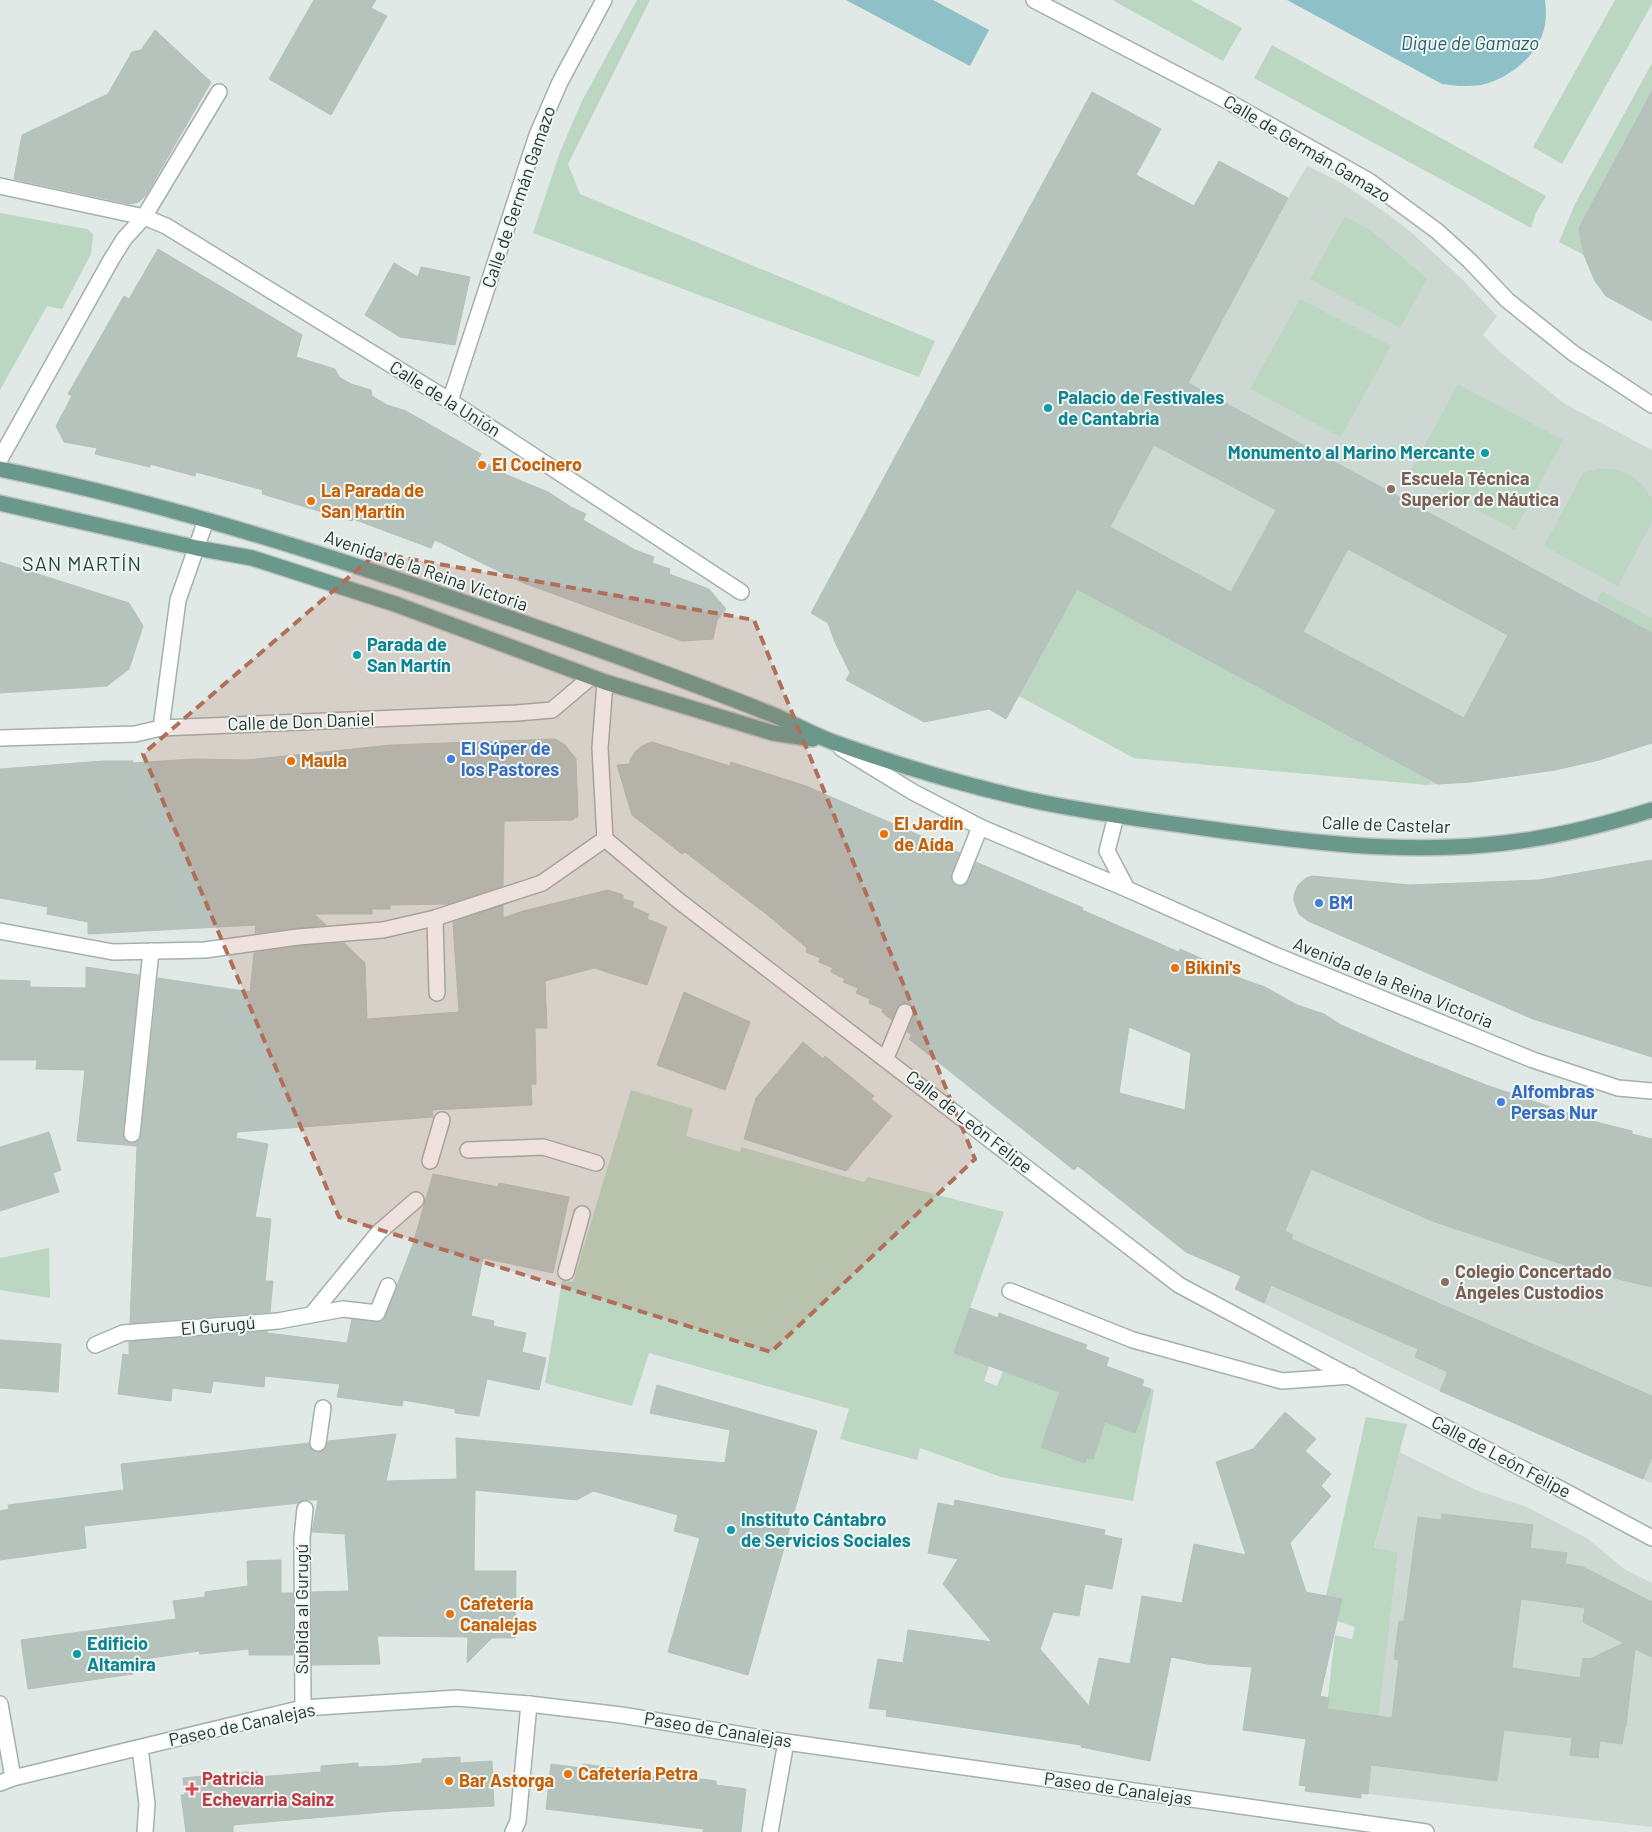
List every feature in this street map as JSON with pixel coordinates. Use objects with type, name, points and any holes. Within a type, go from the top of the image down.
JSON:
[{"type":"main road","name":"Avenida de la Reina Victoria","points":[[0,469],[52,480],[258,534],[612,654],[778,717],[830,741],[960,783],[1038,802],[1116,816]]},
{"type":"main road","name":"Avenida de la Reina Victoria","points":[[0,503],[197,548],[252,558],[395,604],[598,680],[773,733],[830,741]]},
{"type":"main road","name":"Calle de Castelar","points":[[1116,816],[1265,836],[1342,844],[1432,848],[1485,845],[1542,838],[1614,822],[1652,810]]},
{"type":"street","name":"Calle de Germán Gamazo","points":[[450,401],[537,135],[560,82],[604,0]]},
{"type":"street","name":"Calle de Germán Gamazo","points":[[1034,0],[1220,97],[1369,181],[1436,231],[1470,261],[1507,300],[1573,353],[1652,405]]},
{"type":"street","points":[[0,459],[124,238],[144,217],[219,92]]},
{"type":"street","name":"Calle de la Unión","points":[[0,186],[144,217],[166,226],[450,401],[741,592]]},
{"type":"street","points":[[161,728],[178,600],[206,520]]},
{"type":"street","points":[[0,931],[113,952],[205,950],[298,937],[383,930],[435,918],[542,883],[605,840],[598,680]]},
{"type":"street","name":"Calle de Don Daniel","points":[[0,738],[135,734],[161,728],[552,710],[598,680]]},
{"type":"street","name":"Avenida de la Reina Victoria","points":[[830,741],[914,792],[980,827],[1127,889],[1275,955],[1534,1060],[1618,1088],[1652,1091]]},
{"type":"street","points":[[1116,816],[1107,851],[1127,889]]},
{"type":"street","points":[[960,877],[980,827]]},
{"type":"street","name":"Calle de León Felipe","points":[[605,840],[679,901],[886,1058],[1179,1285],[1652,1538]]},
{"type":"street","points":[[435,918],[437,993]]},
{"type":"street","points":[[132,1134],[151,951]]},
{"type":"street","points":[[886,1058],[904,1012]]},
{"type":"street","points":[[430,1161],[442,1120]]},
{"type":"street","points":[[468,1150],[543,1147],[596,1163]]},
{"type":"street","points":[[312,1314],[379,1232],[416,1200]]},
{"type":"street","points":[[566,1272],[582,1214]]},
{"type":"street","name":"El Gurugú","points":[[95,1346],[123,1333],[278,1321],[343,1309],[377,1313],[388,1286]]},
{"type":"street","points":[[1010,1291],[1133,1340],[1282,1381],[1351,1376]]},
{"type":"street","points":[[318,1443],[323,1408]]},
{"type":"street","name":"Subida al Gurugú","points":[[303,1708],[302,1538],[305,1509]]},
{"type":"street","name":"Paseo de Canalejas","points":[[0,1704],[7,1780],[303,1708],[458,1698],[621,1715],[786,1742],[1426,1832]]},
{"type":"street","points":[[513,1832],[518,1821],[529,1704]]},
{"type":"street","points":[[770,1832],[786,1742]]},
{"type":"street","points":[[140,1748],[146,1804],[145,1832]]},
{"type":"highlighted area","points":[[377,553],[754,620],[975,1159],[771,1352],[339,1217],[143,754]]},
{"type":"shaded area","name":"Escuela Técnica Superior de Náutica","points":[[1307,166],[1340,182],[1389,215],[1412,233],[1461,278],[1497,316],[1483,335],[1500,352],[1565,404],[1652,450],[1652,743],[1599,760],[1555,770],[1471,782],[1428,785],[1134,758],[1019,696],[1274,222]]},
{"type":"shaded area","name":"Colegio Concertado Ángeles Custodios","points":[[1272,1076],[1652,1265],[1652,1483],[1400,1372],[1235,1289],[1241,1276],[1184,1251],[1207,1198]]},
{"type":"shaded area","points":[[1399,1452],[1476,1490],[1527,1507],[1588,1539],[1624,1569],[1652,1583],[1652,1827],[1368,1794],[1398,1552],[1374,1549]]},
{"type":"green space","points":[[637,0],[650,0],[568,164],[580,194],[935,341],[919,377],[533,233],[560,152],[582,101]]},
{"type":"green space","points":[[1112,0],[1191,0],[1242,28],[1223,61]]},
{"type":"green space","points":[[1615,0],[1652,0],[1652,4],[1562,164],[1533,147]]},
{"type":"green space","points":[[1272,45],[1546,196],[1536,213],[1531,228],[1254,78]]},
{"type":"green space","points":[[1652,63],[1652,321],[1606,296],[1595,281],[1584,255],[1559,242],[1575,204]]},
{"type":"green space","points":[[0,213],[87,229],[93,234],[91,254],[62,309],[47,306],[0,390]]},
{"type":"green space","points":[[1345,216],[1374,233],[1427,279],[1400,328],[1310,279]]},
{"type":"green space","points":[[1300,299],[1391,346],[1341,437],[1250,389]]},
{"type":"green space","points":[[1458,384],[1563,440],[1515,530],[1409,474]]},
{"type":"green space","points":[[1597,469],[1613,469],[1630,475],[1643,485],[1652,500],[1652,522],[1618,586],[1544,546],[1583,473]]},
{"type":"green space","points":[[1077,589],[1431,780],[1428,785],[1134,758],[1019,696]]},
{"type":"green space","points":[[1602,591],[1652,618],[1652,633],[1596,603]]},
{"type":"green space","points":[[631,1090],[693,1109],[686,1136],[740,1152],[741,1147],[864,1182],[868,1177],[1004,1212],[954,1353],[989,1366],[984,1381],[997,1386],[1003,1371],[1066,1394],[1056,1404],[1041,1446],[1085,1463],[1087,1458],[1092,1459],[1101,1435],[1101,1420],[1135,1432],[1151,1389],[1154,1390],[1133,1501],[1001,1477],[920,1448],[917,1460],[840,1439],[849,1409],[649,1353],[632,1406],[545,1383],[562,1281],[573,1282]]},
{"type":"green space","points":[[49,1248],[50,1298],[0,1290],[0,1258]]},
{"type":"green space","points":[[1366,1417],[1407,1424],[1374,1548],[1398,1552],[1378,1721],[1326,1714],[1335,1635],[1352,1639],[1355,1627],[1337,1621],[1342,1599],[1326,1596]]},
{"type":"water","points":[[846,0],[933,0],[989,30],[970,66]]},
{"type":"water","name":"Dique de Gamazo","points":[[1287,0],[1545,0],[1546,16],[1545,27],[1535,49],[1514,70],[1489,83],[1476,86],[1457,86],[1442,84]]},
{"type":"building","points":[[314,0],[376,0],[371,8],[387,16],[331,115],[269,79]]},
{"type":"building","points":[[155,30],[211,82],[146,195],[139,202],[130,204],[14,179],[22,135],[108,94],[132,52],[141,50]]},
{"type":"building","points":[[1652,91],[1652,321],[1606,296],[1595,281],[1584,255],[1579,228]]},
{"type":"building","points":[[1092,92],[1161,129],[1136,175],[1194,206],[1219,161],[1288,198],[1188,383],[1652,633],[1652,743],[1599,760],[1555,770],[1471,782],[1438,784],[1077,589],[1006,719],[989,709],[924,722],[846,680],[850,673],[828,623],[811,613]],"holes":[[[1154,445],[1276,510],[1231,592],[1110,527]],[[1348,549],[1508,635],[1464,718],[1303,632]]]},
{"type":"building","points":[[158,249],[302,335],[296,357],[335,369],[339,377],[351,384],[371,390],[372,396],[387,405],[406,411],[481,454],[478,459],[507,475],[548,492],[586,514],[583,520],[635,550],[654,557],[652,563],[670,569],[669,574],[709,589],[726,609],[717,620],[713,639],[682,641],[521,582],[435,540],[431,548],[353,519],[352,521],[262,494],[263,490],[196,472],[195,476],[150,464],[150,467],[95,454],[97,448],[64,442],[56,426],[72,396],[68,394],[124,296],[129,299]]},
{"type":"building","points":[[394,263],[418,277],[421,267],[470,277],[455,345],[400,337],[365,315]]},
{"type":"building","points":[[0,562],[129,603],[143,626],[129,669],[107,686],[0,693]]},
{"type":"building","points":[[555,739],[565,745],[576,759],[578,817],[573,820],[504,821],[503,886],[449,904],[390,905],[390,909],[372,909],[372,914],[314,914],[326,925],[255,933],[256,925],[88,934],[88,922],[47,914],[48,907],[0,898],[0,769],[103,761],[133,761],[133,763],[193,759],[247,760],[391,745]]},
{"type":"building","points":[[652,742],[730,766],[731,762],[806,786],[960,853],[951,878],[952,882],[957,886],[966,884],[976,862],[1179,952],[1180,949],[1232,972],[1231,975],[1265,987],[1297,1005],[1324,1014],[1341,1025],[1405,1053],[1486,1085],[1652,1139],[1652,1287],[1580,1270],[1435,1222],[1311,1169],[1285,1231],[1293,1235],[1291,1239],[1652,1396],[1652,1457],[1643,1479],[1440,1391],[1448,1372],[1415,1357],[1418,1349],[1271,1285],[1264,1303],[1235,1289],[1241,1276],[1186,1252],[1078,1166],[1074,1170],[909,1039],[912,1035],[907,1032],[914,1011],[912,1006],[904,1003],[900,1004],[892,1020],[882,1012],[883,1009],[869,1003],[870,999],[856,993],[858,988],[843,982],[845,979],[831,972],[833,968],[819,962],[820,958],[806,952],[807,948],[765,913],[685,852],[682,854],[632,815],[617,765],[630,764],[630,760],[635,752],[642,746]],"holes":[[[1129,1027],[1191,1053],[1185,1110],[1119,1093]]]},
{"type":"building","points":[[1652,860],[1652,1057],[1533,1019],[1308,921],[1299,914],[1294,901],[1298,885],[1306,878],[1312,876],[1410,885],[1539,880]]},
{"type":"building","points":[[608,890],[623,895],[623,899],[634,902],[632,907],[649,914],[647,919],[667,927],[647,985],[594,968],[545,981],[547,1028],[535,1028],[536,1084],[531,1084],[532,1105],[432,1110],[433,1117],[237,1132],[236,1138],[268,1144],[255,1217],[271,1219],[265,1281],[273,1281],[270,1312],[130,1323],[137,1146],[77,1141],[85,1070],[36,1069],[37,1060],[0,1060],[0,980],[30,981],[30,987],[86,988],[86,967],[139,975],[123,1133],[126,1141],[132,1143],[139,1140],[141,1135],[158,978],[250,992],[254,953],[299,946],[344,943],[365,963],[367,1019],[459,1012],[453,922],[503,905],[503,918],[523,911]]},
{"type":"building","points":[[684,992],[750,1022],[725,1090],[657,1065]]},
{"type":"building","points":[[803,1042],[823,1059],[825,1056],[874,1096],[871,1099],[892,1116],[846,1171],[744,1139],[756,1098]]},
{"type":"building","points":[[49,1132],[61,1170],[53,1173],[59,1192],[0,1211],[0,1147]]},
{"type":"building","points":[[433,1174],[498,1187],[499,1183],[569,1197],[553,1273],[483,1258],[471,1316],[494,1321],[493,1326],[526,1333],[522,1352],[546,1358],[539,1390],[487,1379],[479,1416],[455,1413],[455,1409],[403,1400],[402,1406],[337,1397],[340,1384],[265,1376],[264,1387],[213,1381],[211,1393],[172,1388],[171,1401],[118,1394],[123,1354],[129,1355],[129,1342],[267,1331],[267,1333],[347,1343],[352,1319],[383,1322],[413,1244]]},
{"type":"building","points":[[970,1308],[998,1318],[999,1313],[1087,1345],[1085,1349],[1109,1358],[1106,1366],[1144,1380],[1142,1386],[1151,1389],[1135,1433],[1105,1422],[1093,1459],[1087,1458],[1085,1463],[1041,1447],[1060,1392],[954,1353]]},
{"type":"building","points":[[0,1340],[61,1344],[58,1392],[0,1388]]},
{"type":"building","points":[[657,1385],[817,1431],[748,1675],[668,1652],[700,1538],[674,1531],[678,1515],[593,1491],[577,1500],[475,1490],[474,1571],[516,1571],[515,1638],[492,1638],[467,1663],[468,1637],[377,1636],[380,1664],[312,1665],[312,1592],[349,1591],[345,1534],[312,1532],[318,1500],[84,1526],[86,1548],[0,1560],[0,1511],[9,1509],[8,1505],[124,1490],[121,1464],[309,1443],[312,1450],[317,1452],[325,1449],[328,1441],[396,1434],[386,1481],[457,1479],[456,1438],[725,1463],[730,1430],[650,1413]]},
{"type":"building","points":[[1285,1412],[1316,1439],[1305,1451],[1331,1474],[1321,1486],[1331,1496],[1290,1543],[1306,1592],[1342,1599],[1320,1696],[1329,1698],[1327,1709],[1392,1718],[1399,1660],[1394,1659],[1399,1621],[1404,1621],[1418,1517],[1441,1520],[1442,1514],[1533,1525],[1530,1548],[1567,1553],[1565,1564],[1583,1567],[1652,1602],[1652,1657],[1635,1649],[1626,1726],[1622,1744],[1600,1741],[1598,1758],[1570,1755],[1572,1738],[1504,1730],[1497,1781],[1371,1765],[1368,1794],[1361,1793],[1361,1798],[1305,1791],[1306,1786],[1299,1785],[1306,1739],[1243,1730],[1252,1667],[1207,1664],[1171,1657],[1150,1761],[1081,1747],[1081,1745],[886,1716],[887,1710],[869,1708],[878,1659],[903,1663],[908,1630],[992,1642],[943,1584],[958,1559],[928,1553],[938,1503],[954,1506],[955,1500],[1105,1530],[1104,1535],[1122,1539],[1112,1589],[1085,1584],[1079,1616],[1053,1612],[1040,1649],[1089,1706],[1099,1658],[1130,1664],[1142,1596],[1182,1603],[1194,1544],[1246,1555],[1216,1462],[1253,1449]],"holes":[[[1521,1599],[1585,1608],[1583,1622],[1624,1643],[1590,1659],[1583,1658],[1580,1678],[1512,1668]]]},
{"type":"building","points":[[281,1560],[281,1593],[293,1593],[293,1655],[249,1655],[249,1649],[200,1654],[199,1651],[131,1661],[133,1674],[28,1689],[21,1640],[176,1619],[173,1601],[205,1597],[205,1592],[248,1586],[247,1561]]},
{"type":"building","points":[[460,1757],[460,1763],[492,1761],[494,1806],[394,1811],[233,1825],[233,1832],[186,1832],[181,1795],[185,1795],[183,1778],[257,1771],[258,1777],[321,1772],[321,1766],[358,1763],[358,1767],[390,1766],[422,1763],[422,1759]]},
{"type":"building","points":[[551,1764],[582,1768],[583,1764],[620,1769],[619,1773],[679,1780],[679,1776],[716,1781],[716,1785],[746,1789],[741,1832],[703,1832],[704,1829],[546,1809]]},
{"type":"place","name":"Palacio de Festivales de Cantabria","points":[[1048,408]]},
{"type":"place","name":"Monumento al Marino Mercante","points":[[1485,453]]},
{"type":"place","name":"El Cocinero","points":[[482,465]]},
{"type":"place","name":"Escuela Técnica Superior de Náutica","points":[[1391,489]]},
{"type":"place","name":"La Parada de San Martín","points":[[311,501]]},
{"type":"place","name":"Parada de San Martín","points":[[357,655]]},
{"type":"place","name":"El Súper de los Pastores","points":[[451,759]]},
{"type":"place","name":"Maula","points":[[291,761]]},
{"type":"place","name":"El Jardín de Aída","points":[[884,834]]},
{"type":"place","name":"BM","points":[[1319,903]]},
{"type":"place","name":"Bikini's","points":[[1175,968]]},
{"type":"place","name":"Alfombras Persas Nur","points":[[1501,1102]]},
{"type":"place","name":"Colegio Concertado Ángeles Custodios","points":[[1445,1282]]},
{"type":"place","name":"Instituto Cántabro de Servicios Sociales","points":[[731,1530]]},
{"type":"place","name":"Cafetería Canalejas","points":[[450,1614]]},
{"type":"place","name":"Edificio Altamira","points":[[77,1654]]},
{"type":"place","name":"Cafetería Petra","points":[[568,1774]]},
{"type":"place","name":"Bar Astorga","points":[[449,1781]]},
{"type":"place","name":"Patricia Echevarria Sainz","points":[[192,1789]]},
{"type":"district","name":"SAN MARTÍN","points":[[82,564]]}]
